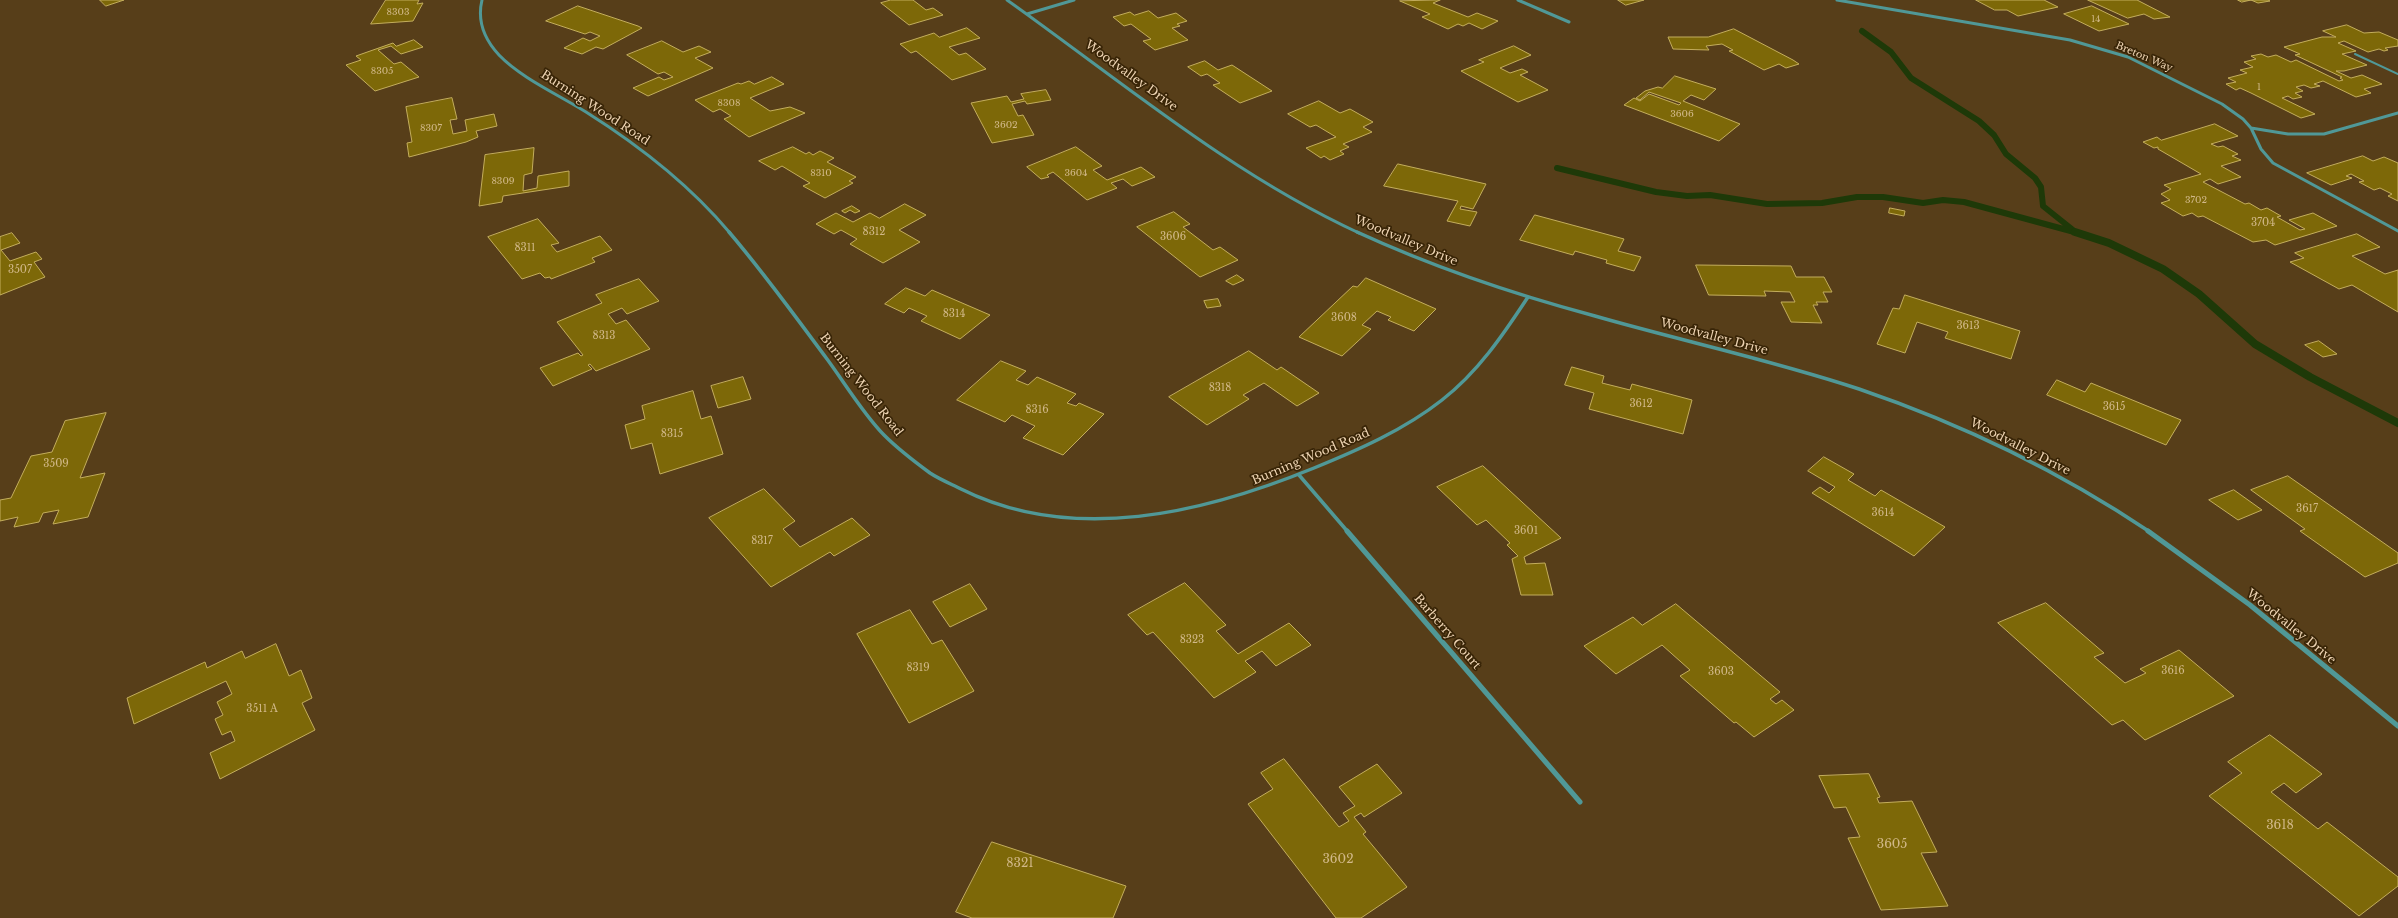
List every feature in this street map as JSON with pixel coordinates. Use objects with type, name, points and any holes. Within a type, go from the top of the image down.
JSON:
[{"type":"street","name":"Burning Wood Road","points":[[482,0],[479,7],[480,24],[487,40],[499,55],[514,68],[612,128],[647,153],[686,186],[740,242],[883,434],[905,456],[956,489],[981,500],[1029,512],[1083,520],[1111,520],[1180,512],[1245,495],[1299,475],[1391,433],[1453,391],[1484,362],[1528,297]]},
{"type":"street","name":"Woodvalley Drive","points":[[1007,0],[1226,156],[1300,202],[1404,253],[1528,297],[1800,371],[1863,391],[1921,411],[2026,460],[2114,509],[2200,568],[2398,726]]},
{"type":"street","points":[[1027,14],[1074,0]]},
{"type":"street","points":[[1518,0],[1568,22]]},
{"type":"street","name":"Breton Way","points":[[1837,0],[2070,40],[2102,48],[2154,68],[2222,104],[2243,119],[2251,128],[2261,149],[2278,166],[2398,231]]},
{"type":"street","points":[[2251,128],[2308,135],[2336,131],[2398,114]]},
{"type":"street","name":"Barberry Court","points":[[1299,475],[1580,802]]},
{"type":"lane","points":[[2355,54],[2398,74]]},
{"type":"building","points":[[100,0],[124,0],[106,6]]},
{"type":"building","points":[[386,0],[419,0],[417,4],[423,3],[413,21],[371,24]]},
{"type":"building","points":[[891,0],[913,0],[926,10],[933,8],[943,15],[909,25],[881,3]]},
{"type":"building","points":[[1440,0],[1433,3],[1468,17],[1477,13],[1498,21],[1482,29],[1469,23],[1463,26],[1458,24],[1448,29],[1422,17],[1430,14],[1400,1]]},
{"type":"building","points":[[1618,0],[1644,0],[1626,5]]},
{"type":"building","points":[[1976,0],[2044,0],[2058,7],[2018,16],[2007,10],[1995,10]]},
{"type":"building","points":[[2088,0],[2137,0],[2170,17],[2154,19],[2144,14],[2128,18]]},
{"type":"building","points":[[2238,0],[2251,0],[2242,2]]},
{"type":"building","points":[[2251,0],[2268,0],[2270,1],[2258,3]]},
{"type":"building","points":[[578,6],[642,28],[603,49],[596,47],[582,54],[564,48],[583,38],[590,41],[600,36],[590,32],[585,34],[546,21]]},
{"type":"building","points":[[2092,6],[2129,24],[2099,31],[2064,14]]},
{"type":"building","points":[[1149,11],[1158,18],[1176,13],[1187,21],[1177,24],[1180,26],[1172,28],[1188,40],[1155,50],[1143,41],[1151,39],[1131,24],[1124,26],[1113,17],[1130,12],[1134,15]]},
{"type":"building","points":[[2347,25],[2364,33],[2379,32],[2398,40],[2398,46],[2385,48],[2388,50],[2384,51],[2379,49],[2368,52],[2344,41],[2338,43],[2356,51],[2342,54],[2367,65],[2344,71],[2336,71],[2351,78],[2362,75],[2382,84],[2364,89],[2371,93],[2356,97],[2323,81],[2314,84],[2320,86],[2311,88],[2304,85],[2296,87],[2303,91],[2295,93],[2302,97],[2293,99],[2288,96],[2282,98],[2315,114],[2301,118],[2240,88],[2236,90],[2226,84],[2236,82],[2228,78],[2247,73],[2240,70],[2253,67],[2244,62],[2256,59],[2251,56],[2261,54],[2268,57],[2276,55],[2291,62],[2296,60],[2339,81],[2343,80],[2340,78],[2342,77],[2295,55],[2300,54],[2284,47],[2322,37],[2336,37],[2323,31]]},
{"type":"building","points":[[967,28],[980,38],[949,47],[959,55],[966,53],[986,69],[952,80],[916,51],[911,53],[900,44],[934,33],[939,37]]},
{"type":"building","points":[[1734,29],[1799,64],[1786,68],[1779,64],[1764,70],[1729,51],[1733,50],[1722,44],[1706,46],[1709,50],[1673,49],[1668,37],[1708,37]]},
{"type":"building","points":[[414,40],[423,47],[401,54],[391,46],[378,50],[394,64],[401,62],[419,77],[375,91],[346,65],[361,60],[356,56],[393,43],[396,46]]},
{"type":"building","points":[[662,41],[683,52],[699,46],[711,52],[695,58],[713,68],[648,96],[633,88],[659,77],[664,80],[673,77],[664,72],[658,74],[627,55]]},
{"type":"building","points":[[1514,46],[1531,55],[1500,68],[1510,73],[1522,69],[1528,72],[1520,75],[1548,90],[1518,102],[1461,71],[1484,62],[1479,60]]},
{"type":"building","points":[[1205,61],[1218,70],[1232,65],[1272,91],[1240,103],[1213,85],[1220,83],[1207,74],[1201,76],[1188,67]]},
{"type":"building","points":[[1675,76],[1716,89],[1704,100],[1691,95],[1683,101],[1740,124],[1719,141],[1624,105],[1634,98],[1640,101],[1649,94],[1679,105],[1681,103],[1649,92],[1640,100],[1636,98],[1645,91],[1658,87],[1662,88]]},
{"type":"building","points":[[772,77],[784,84],[750,98],[770,111],[790,107],[805,113],[749,137],[724,119],[731,116],[720,109],[713,112],[695,100],[738,83],[741,84],[749,81],[754,84]]},
{"type":"building","points":[[1046,90],[1051,100],[1027,104],[1025,101],[1012,104],[1018,116],[1023,115],[1034,135],[992,143],[971,103],[1007,96],[1011,102],[1024,99],[1021,94]]},
{"type":"building","points":[[452,98],[457,119],[450,120],[453,134],[467,131],[465,120],[494,114],[497,126],[476,131],[478,137],[466,142],[409,157],[407,143],[412,142],[406,107]]},
{"type":"building","points":[[1319,101],[1340,113],[1350,109],[1373,122],[1363,127],[1372,132],[1343,144],[1349,147],[1340,151],[1344,154],[1330,160],[1324,156],[1321,158],[1306,148],[1336,137],[1316,125],[1310,127],[1288,114]]},
{"type":"building","points":[[2215,124],[2238,136],[2211,144],[2218,147],[2223,146],[2238,154],[2232,156],[2241,160],[2221,166],[2241,177],[2218,184],[2210,179],[2203,182],[2245,204],[2249,203],[2261,210],[2267,208],[2281,216],[2277,217],[2300,230],[2305,229],[2289,220],[2313,213],[2337,226],[2275,245],[2266,240],[2253,242],[2203,216],[2198,217],[2192,213],[2183,216],[2161,203],[2170,200],[2161,194],[2171,189],[2164,185],[2201,174],[2158,149],[2158,147],[2154,148],[2143,142],[2157,137],[2161,140]]},
{"type":"building","points":[[793,147],[806,154],[809,152],[813,155],[820,151],[834,158],[827,162],[856,177],[849,181],[853,183],[825,198],[803,186],[810,183],[782,166],[775,170],[759,161]]},
{"type":"building","points":[[1076,147],[1102,166],[1093,170],[1107,180],[1141,167],[1155,177],[1132,186],[1123,179],[1111,183],[1117,188],[1087,200],[1053,172],[1047,175],[1049,177],[1041,179],[1027,167]]},
{"type":"building","points":[[534,148],[532,173],[524,175],[523,191],[537,188],[538,176],[569,171],[569,186],[503,196],[502,202],[479,206],[485,155]]},
{"type":"building","points":[[2363,156],[2373,161],[2384,157],[2398,163],[2398,201],[2388,196],[2392,194],[2380,188],[2374,190],[2359,182],[2364,181],[2351,174],[2346,176],[2352,178],[2331,185],[2307,173]]},
{"type":"building","points":[[1398,164],[1486,184],[1473,209],[1461,206],[1460,209],[1477,212],[1470,226],[1447,221],[1458,201],[1384,186]]},
{"type":"building","points":[[905,204],[926,215],[899,230],[920,242],[883,263],[850,244],[857,239],[841,230],[834,234],[816,224],[836,213],[853,222],[870,213],[879,218]]},
{"type":"building","points":[[852,206],[860,211],[855,213],[850,210],[845,213],[842,211]]},
{"type":"building","points":[[1890,208],[1905,211],[1904,216],[1889,213]]},
{"type":"building","points":[[1174,212],[1190,224],[1183,227],[1213,250],[1220,247],[1238,260],[1200,277],[1137,227]]},
{"type":"building","points":[[1535,215],[1624,239],[1618,251],[1641,257],[1634,271],[1606,263],[1607,260],[1575,251],[1573,255],[1520,240]]},
{"type":"building","points":[[538,219],[559,243],[551,245],[557,252],[600,236],[612,250],[592,258],[595,262],[551,279],[550,277],[545,278],[540,273],[522,279],[488,237]]},
{"type":"building","points":[[12,233],[20,243],[1,250],[10,261],[36,252],[42,259],[34,262],[45,277],[0,295],[0,237]]},
{"type":"building","points":[[2357,234],[2380,247],[2352,256],[2385,274],[2398,270],[2398,312],[2352,285],[2339,289],[2290,262],[2304,258],[2295,253]]},
{"type":"building","points":[[1696,265],[1791,266],[1796,277],[1824,277],[1832,292],[1823,292],[1828,302],[1816,302],[1818,305],[1813,305],[1822,323],[1791,322],[1781,302],[1795,302],[1790,292],[1764,291],[1766,296],[1709,295]]},
{"type":"building","points":[[1237,275],[1244,280],[1233,285],[1226,281]]},
{"type":"building","points":[[1366,278],[1436,309],[1414,331],[1388,320],[1391,317],[1377,311],[1362,325],[1371,329],[1342,356],[1299,337],[1353,286],[1357,287]]},
{"type":"building","points":[[639,279],[659,301],[627,314],[622,308],[608,314],[616,324],[626,320],[650,349],[596,371],[590,364],[588,365],[592,369],[553,386],[540,368],[578,353],[581,356],[583,355],[557,322],[602,303],[596,295]]},
{"type":"building","points":[[906,288],[925,296],[932,290],[990,315],[960,339],[921,321],[927,316],[909,308],[904,313],[885,304]]},
{"type":"building","points":[[1905,295],[2020,331],[2011,359],[1945,338],[1948,332],[1917,322],[1905,353],[1877,344],[1893,308],[1899,309]]},
{"type":"building","points":[[1218,299],[1221,306],[1207,308],[1204,301]]},
{"type":"building","points":[[2319,341],[2337,354],[2323,357],[2305,345]]},
{"type":"building","points":[[1249,351],[1277,370],[1281,367],[1319,393],[1297,406],[1264,383],[1243,395],[1249,399],[1207,425],[1169,397]]},
{"type":"building","points":[[1001,361],[1026,371],[1016,380],[1028,385],[1037,377],[1076,394],[1067,403],[1076,406],[1079,403],[1104,414],[1063,455],[1023,438],[1035,426],[1012,415],[1005,422],[957,400]]},
{"type":"building","points":[[1572,367],[1604,376],[1602,383],[1630,390],[1632,384],[1692,400],[1683,434],[1589,409],[1594,393],[1565,385]]},
{"type":"building","points":[[743,377],[751,399],[718,408],[711,386]]},
{"type":"building","points":[[2057,380],[2085,392],[2091,383],[2181,420],[2166,445],[2047,395]]},
{"type":"building","points":[[693,391],[701,419],[711,416],[723,454],[660,474],[652,443],[631,449],[625,425],[645,419],[642,406]]},
{"type":"building","points":[[106,413],[80,478],[105,473],[88,517],[53,524],[59,510],[43,513],[39,522],[14,527],[18,517],[0,521],[0,500],[11,498],[31,456],[52,452],[65,421]]},
{"type":"building","points":[[1824,457],[1854,474],[1848,480],[1875,496],[1881,490],[1945,527],[1914,556],[1812,493],[1820,487],[1829,493],[1835,487],[1808,471]]},
{"type":"building","points":[[1483,466],[1561,538],[1524,557],[1526,564],[1545,563],[1553,595],[1521,595],[1512,559],[1518,556],[1507,545],[1510,543],[1486,520],[1477,525],[1437,487]]},
{"type":"building","points":[[2288,476],[2398,553],[2398,563],[2365,577],[2300,531],[2305,529],[2251,490]]},
{"type":"building","points":[[764,489],[795,521],[783,529],[800,547],[852,518],[870,535],[834,556],[830,552],[771,587],[709,518]]},
{"type":"building","points":[[2234,490],[2262,510],[2238,520],[2209,500]]},
{"type":"building","points":[[1185,583],[1226,625],[1216,631],[1238,654],[1289,623],[1311,645],[1276,666],[1262,651],[1245,661],[1256,672],[1214,698],[1153,632],[1147,635],[1128,615]]},
{"type":"building","points":[[970,584],[987,609],[950,627],[933,602]]},
{"type":"building","points":[[2046,603],[2104,653],[2094,657],[2125,683],[2146,673],[2140,669],[2179,650],[2234,696],[2145,740],[2123,720],[2112,725],[1998,623]]},
{"type":"building","points":[[1676,604],[1780,692],[1770,699],[1776,704],[1782,700],[1794,710],[1754,737],[1736,722],[1734,723],[1680,676],[1690,670],[1662,645],[1616,674],[1584,646],[1633,617],[1642,625]]},
{"type":"building","points":[[910,610],[932,644],[942,640],[974,691],[909,723],[857,634]]},
{"type":"building","points":[[276,644],[289,676],[301,670],[312,698],[302,703],[315,730],[220,779],[210,753],[235,741],[231,731],[222,735],[215,719],[223,715],[217,702],[232,694],[226,681],[134,724],[127,698],[205,662],[207,668],[242,651],[245,658]]},
{"type":"building","points":[[2270,735],[2322,774],[2296,793],[2284,783],[2271,792],[2318,829],[2327,822],[2398,877],[2398,886],[2359,916],[2209,796],[2242,773],[2228,762]]},
{"type":"building","points":[[1284,759],[1339,827],[1349,821],[1343,813],[1355,806],[1339,787],[1377,764],[1402,793],[1364,817],[1361,813],[1354,817],[1366,832],[1363,834],[1407,887],[1361,918],[1336,918],[1248,804],[1273,789],[1261,773]]},
{"type":"building","points":[[1869,774],[1880,797],[1877,798],[1879,803],[1912,801],[1937,852],[1921,853],[1948,906],[1881,910],[1848,838],[1860,837],[1846,807],[1834,808],[1819,776]]},
{"type":"building","points":[[992,842],[1126,886],[1113,918],[972,918],[956,912]]},
{"type":"waterway","points":[[1862,31],[1891,52],[1911,78],[1979,121],[1994,135],[2006,154],[2035,178],[2041,187],[2043,206],[2073,230]]},
{"type":"waterway","points":[[1557,168],[1656,192],[1687,196],[1710,195],[1767,204],[1822,203],[1857,197],[1883,197],[1923,203],[1943,200],[1964,202],[2078,233]]},
{"type":"waterway","points":[[2075,232],[2109,243],[2163,269],[2199,294],[2255,344],[2310,377],[2398,423]]}]
